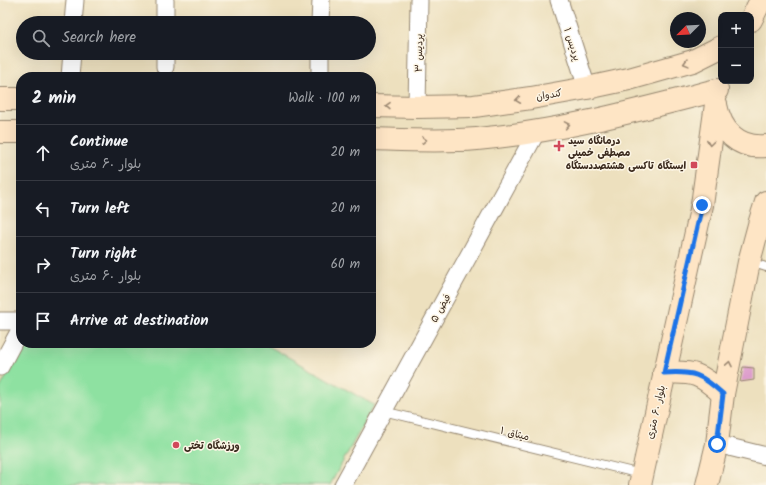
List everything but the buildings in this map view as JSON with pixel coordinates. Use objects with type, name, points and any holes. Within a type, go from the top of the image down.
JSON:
[{"type":"main road","points":[[754,14],[761,0]]},
{"type":"main road","name":"کندوان","points":[[376,106],[474,106],[531,98],[587,88],[693,61],[719,48]]},
{"type":"main road","points":[[376,139],[477,139],[593,121],[718,92],[719,118],[726,131],[737,140],[750,145],[766,146]]},
{"type":"main road","name":"بلوار ۶۰ متری","points":[[641,480],[702,205],[718,92]]},
{"type":"main road","points":[[0,99],[16,99]]},
{"type":"main road","points":[[0,132],[16,132]]},
{"type":"main road","points":[[707,485],[717,444],[723,394],[758,264],[760,221],[766,202]]},
{"type":"main road","points":[[664,373],[690,373],[700,376],[708,380],[723,394]]},
{"type":"street","points":[[74,16],[75,0]]},
{"type":"street","points":[[165,0],[165,16]]},
{"type":"street","points":[[320,16],[321,0]]},
{"type":"street","name":"پردیس ۳","points":[[417,107],[419,0]]},
{"type":"street","name":"پردیس ۱","points":[[559,0],[587,88]]},
{"type":"street","points":[[70,72],[71,60]]},
{"type":"street","points":[[320,60],[320,72]]},
{"type":"street","name":"فیض ۵","points":[[343,485],[537,130]]},
{"type":"street","points":[[0,321],[16,321]]},
{"type":"street","points":[[0,367],[16,337]]},
{"type":"street","points":[[717,444],[766,456]]},
{"type":"lane","name":"میثاق ۱","points":[[383,411],[641,480]]},
{"type":"green space","name":"ورزشگاه تختی","points":[[22,348],[272,348],[374,405],[330,485],[0,485],[0,388]]},
{"type":"place","name":"درمانگاه سید مصطفی خمینی","points":[[559,146]]},
{"type":"place","name":"ایستگاه تاکسی هشتصددستگاه","points":[[694,165]]},
{"type":"place","name":"ورزشگاه تختی","points":[[176,445]]},
{"type":"route","points":[[702,205],[664,373],[690,373],[700,376],[708,380],[723,394],[717,444]]}]
